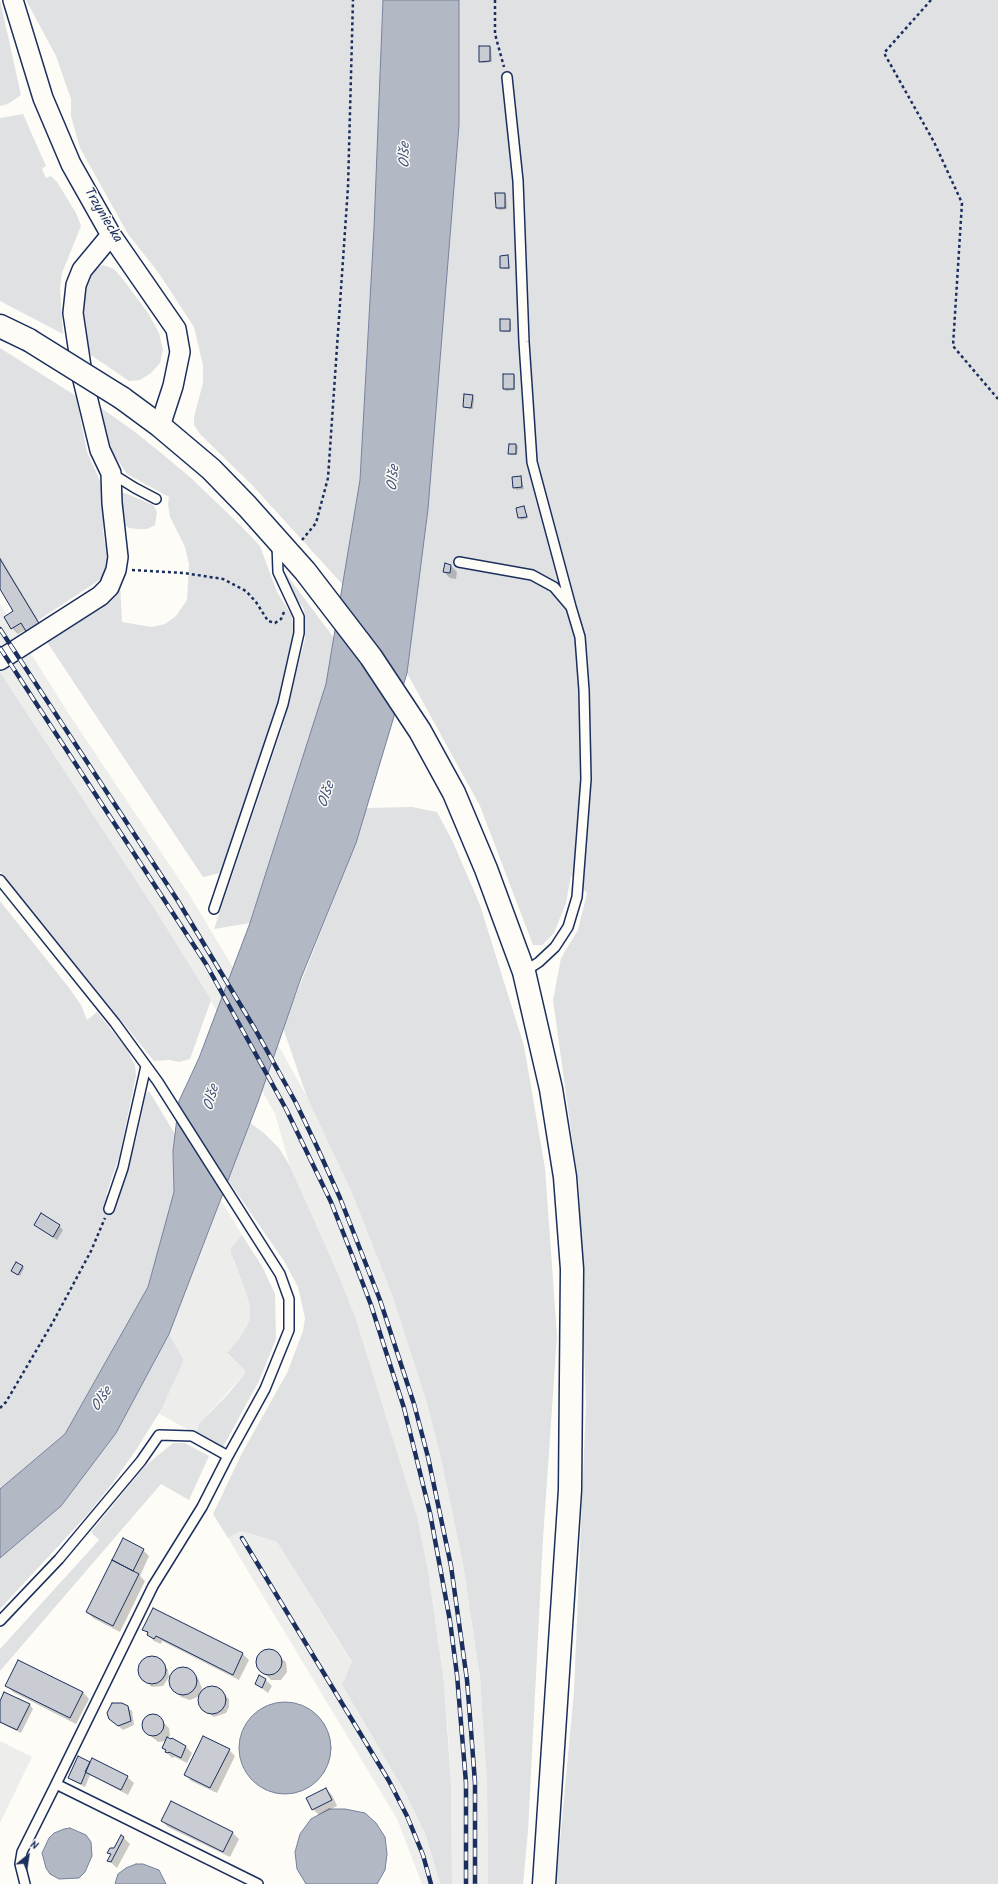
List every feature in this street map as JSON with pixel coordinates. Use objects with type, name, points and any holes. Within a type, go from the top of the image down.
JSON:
[{"type":"main road","points":[[0,326],[29,340],[122,398],[160,426],[211,469],[247,506],[305,571],[371,657],[420,731],[454,793],[472,832],[524,972],[551,1089],[565,1177],[572,1269],[570,1490],[544,1884]]},
{"type":"street","name":"Trzyniecka","points":[[13,0],[42,98],[71,164],[111,234],[176,329],[180,352],[160,426]]},
{"type":"street","points":[[0,660],[100,596],[109,587],[114,576],[118,556],[112,503],[111,473],[100,450],[83,380],[73,313],[76,284],[82,270],[111,234]]},
{"type":"lane","points":[[507,77],[518,181],[524,342],[532,462],[580,637],[586,741],[586,779],[577,897],[568,927],[555,947],[539,962],[524,972]]},
{"type":"lane","points":[[111,473],[156,499]]},
{"type":"lane","points":[[214,909],[281,711],[299,633],[299,617],[278,572],[283,547]]},
{"type":"lane","points":[[459,562],[532,575],[554,587],[571,607]]},
{"type":"lane","points":[[0,880],[115,1023],[158,1082],[280,1274],[289,1299],[289,1330],[265,1389],[202,1507],[152,1586],[22,1852],[20,1864],[25,1884]]},
{"type":"lane","points":[[109,1209],[123,1168],[146,1066]]},
{"type":"lane","points":[[0,1621],[58,1559],[141,1461],[159,1435],[192,1436],[228,1456]]},
{"type":"lane","points":[[56,1784],[258,1884]]},
{"type":"path","points":[[283,547],[316,523],[328,478],[348,188],[353,0]]},
{"type":"path","points":[[495,0],[496,34],[507,77]]},
{"type":"path","points":[[932,0],[884,53],[934,142],[962,203],[953,346],[998,399]]},
{"type":"path","points":[[114,576],[132,570],[158,571],[223,579],[246,591],[256,602],[268,621],[275,623],[281,619],[289,598]]},
{"type":"path","points":[[0,1408],[6,1402],[53,1322],[91,1251],[109,1209]]},
{"type":"shaded area","points":[[0,0],[21,95],[8,104],[0,106]]},
{"type":"shaded area","points":[[26,0],[383,0],[374,227],[360,480],[343,585],[253,486],[200,434],[194,425],[194,417],[203,383],[203,365],[194,327],[158,272],[128,234],[80,148],[71,116],[71,99],[56,56]]},
{"type":"shaded area","points":[[459,0],[998,0],[998,1884],[556,1884],[574,1691],[586,1406],[579,1188],[553,1000],[561,958],[578,930],[587,893],[571,875],[566,903],[554,933],[542,945],[533,945],[480,806],[407,673],[428,509],[459,125]]},
{"type":"shaded area","points":[[23,114],[46,166],[42,169],[46,178],[51,176],[57,182],[76,213],[81,226],[62,273],[60,288],[63,334],[0,301],[0,118]]},
{"type":"shaded area","points":[[103,265],[114,269],[122,278],[148,313],[159,333],[163,350],[160,363],[151,373],[140,380],[129,381],[88,353],[84,340],[82,295],[89,276],[94,269]]},
{"type":"shaded area","points":[[0,348],[76,396],[87,452],[104,490],[105,503],[103,530],[105,544],[110,554],[104,577],[37,621],[0,559]]},
{"type":"shaded area","points":[[97,405],[135,432],[191,478],[260,546],[277,592],[292,616],[294,632],[292,652],[268,736],[223,869],[220,873],[203,877],[45,639],[120,581],[122,622],[152,627],[165,624],[176,616],[187,600],[189,564],[185,547],[170,517],[168,504],[169,497],[127,474],[109,447]]},
{"type":"shaded area","points":[[120,493],[125,493],[153,505],[157,512],[155,525],[147,529],[138,529],[129,528],[123,524]]},
{"type":"shaded area","points":[[283,570],[334,638],[326,684],[250,923],[214,929],[282,728],[305,639],[304,609],[292,593]]},
{"type":"shaded area","points":[[0,604],[65,708],[189,894],[266,1023],[307,1097],[329,1143],[352,1193],[392,1295],[426,1400],[440,1454],[463,1564],[480,1678],[484,1729],[487,1782],[488,1884],[452,1884],[451,1784],[448,1731],[444,1682],[428,1570],[417,1516],[355,1316],[336,1269],[290,1166],[275,1114],[235,1041],[158,914],[0,672]]},
{"type":"shaded area","points":[[0,672],[158,914],[211,1000],[190,1059],[179,1062],[170,1060],[154,1061],[0,871]]},
{"type":"shaded area","points":[[412,807],[437,812],[453,842],[480,905],[524,1046],[545,1168],[557,1336],[543,1539],[528,1831],[523,1884],[488,1884],[487,1782],[480,1678],[463,1564],[440,1454],[426,1400],[392,1295],[352,1193],[307,1097],[283,1028],[356,843],[366,808]]},
{"type":"shaded area","points":[[0,901],[70,989],[81,1005],[87,1020],[97,1012],[126,1048],[135,1065],[136,1076],[119,1157],[106,1195],[118,1200],[137,1136],[146,1094],[149,1091],[175,1134],[173,1151],[174,1192],[148,1287],[65,1434],[0,1489]]},
{"type":"shaded area","points":[[250,1123],[264,1133],[279,1148],[290,1166],[336,1269],[355,1316],[417,1516],[428,1570],[444,1682],[451,1784],[452,1884],[440,1884],[426,1836],[406,1794],[342,1685],[352,1662],[277,1542],[241,1531],[228,1538],[213,1514],[242,1453],[287,1373],[303,1331],[305,1318],[298,1287],[284,1261],[228,1180]]},
{"type":"shaded area","points":[[221,1200],[242,1235],[231,1248],[234,1262],[250,1307],[250,1320],[239,1339],[227,1354],[246,1372],[210,1412],[196,1434],[158,1413],[184,1360],[169,1334]]},
{"type":"shaded area","points":[[242,1235],[262,1266],[275,1294],[276,1339],[259,1381],[223,1447],[196,1434],[199,1424],[228,1394],[246,1372],[227,1353],[239,1339],[250,1320],[250,1307],[231,1253],[231,1248]]},
{"type":"shaded area","points":[[169,1334],[184,1360],[161,1410],[136,1450],[112,1484],[87,1515],[0,1609],[0,1558],[61,1506],[116,1433]]},
{"type":"shaded area","points":[[173,1443],[185,1443],[209,1456],[189,1500],[161,1484],[0,1671],[0,1649],[99,1540],[91,1532],[145,1466]]},
{"type":"shaded area","points":[[241,1531],[277,1542],[352,1663],[342,1685],[406,1794],[426,1836],[440,1884],[422,1884],[397,1819],[228,1538]]},
{"type":"shaded area","points":[[0,1741],[32,1757],[0,1823]]},
{"type":"water","name":"Olše","points":[[383,0],[459,0],[459,125],[428,509],[407,673],[356,843],[301,978],[258,1102],[169,1334],[116,1433],[61,1506],[0,1558],[0,1489],[65,1434],[148,1287],[174,1192],[173,1151],[179,1101],[199,1058],[250,923],[326,684],[360,480],[374,228]]},
{"type":"water","points":[[285,1702],[303,1705],[318,1715],[328,1730],[331,1748],[328,1766],[318,1781],[303,1791],[285,1794],[267,1791],[252,1781],[242,1766],[239,1748],[242,1730],[252,1715],[267,1705]]},
{"type":"water","points":[[329,1809],[345,1809],[365,1813],[376,1823],[385,1837],[387,1854],[385,1870],[377,1884],[306,1884],[297,1869],[295,1852],[300,1834],[311,1819]]},
{"type":"water","points":[[70,1828],[86,1835],[91,1842],[92,1856],[85,1872],[79,1878],[59,1879],[50,1874],[46,1868],[42,1853],[49,1838],[54,1833]]},
{"type":"water","points":[[136,1864],[143,1864],[159,1870],[166,1884],[115,1884],[118,1874],[126,1868]]},
{"type":"building","points":[[479,46],[490,46],[490,61],[479,62]]},
{"type":"building","points":[[495,193],[505,193],[505,208],[496,208]]},
{"type":"building","points":[[508,255],[509,268],[500,268],[500,256]]},
{"type":"building","points":[[500,319],[510,319],[510,331],[500,331]]},
{"type":"building","points":[[503,374],[514,374],[514,389],[503,389]]},
{"type":"building","points":[[464,394],[473,395],[471,408],[463,407]]},
{"type":"building","points":[[509,444],[516,444],[516,454],[508,454]]},
{"type":"building","points":[[521,476],[522,487],[513,488],[512,477]]},
{"type":"building","points":[[524,506],[527,517],[518,518],[516,508]]},
{"type":"building","points":[[0,559],[40,625],[27,633],[21,623],[11,629],[4,617],[13,611],[0,589]]},
{"type":"building","points":[[445,563],[451,565],[450,573],[443,572]]},
{"type":"building","points":[[41,1213],[60,1225],[53,1237],[34,1225]]},
{"type":"building","points":[[16,1262],[23,1266],[18,1275],[11,1271]]},
{"type":"building","points":[[123,1538],[144,1549],[133,1571],[112,1560]]},
{"type":"building","points":[[112,1560],[139,1574],[113,1626],[86,1612]]},
{"type":"building","points":[[153,1608],[243,1653],[233,1675],[156,1636],[154,1639],[147,1635],[148,1632],[142,1630]]},
{"type":"building","points":[[269,1649],[279,1652],[282,1662],[279,1672],[269,1675],[259,1672],[256,1662],[259,1652]]},
{"type":"building","points":[[152,1656],[162,1660],[166,1670],[162,1680],[152,1684],[142,1680],[138,1670],[142,1660]]},
{"type":"building","points":[[18,1660],[83,1692],[70,1718],[5,1686]]},
{"type":"building","points":[[183,1667],[193,1671],[197,1681],[193,1691],[183,1695],[173,1691],[169,1681],[173,1671]]},
{"type":"building","points":[[259,1675],[266,1679],[262,1688],[255,1684]]},
{"type":"building","points":[[212,1686],[222,1690],[226,1700],[222,1710],[212,1714],[202,1710],[198,1700],[202,1690]]},
{"type":"building","points":[[4,1692],[30,1704],[17,1730],[0,1722],[0,1701]]},
{"type":"building","points":[[112,1703],[122,1703],[128,1706],[131,1721],[118,1726],[109,1719],[107,1713]]},
{"type":"building","points":[[153,1714],[161,1717],[164,1725],[161,1733],[153,1736],[145,1733],[142,1725],[145,1717]]},
{"type":"building","points":[[203,1736],[230,1749],[210,1788],[184,1775]]},
{"type":"building","points":[[167,1737],[172,1738],[186,1746],[181,1758],[169,1752],[165,1752],[166,1750],[162,1748]]},
{"type":"building","points":[[78,1756],[90,1762],[81,1784],[68,1778]]},
{"type":"building","points":[[92,1758],[128,1776],[121,1790],[85,1772]]},
{"type":"building","points":[[326,1788],[332,1800],[312,1810],[306,1798]]},
{"type":"building","points":[[171,1801],[233,1832],[223,1852],[161,1821]]},
{"type":"building","points":[[121,1835],[124,1837],[111,1862],[107,1861],[111,1854],[107,1853],[110,1848],[114,1848]]},
{"type":"railway","points":[[0,629],[178,901],[255,1029],[296,1103],[318,1149],[340,1198],[380,1300],[414,1404],[428,1457],[451,1566],[467,1680],[471,1730],[475,1783],[475,1884]]},
{"type":"railway","points":[[0,648],[206,964],[286,1109],[331,1202],[371,1305],[404,1408],[430,1513],[450,1621],[457,1675],[466,1783],[466,1884]]},
{"type":"railway","points":[[242,1538],[389,1781],[407,1816],[423,1855],[431,1884]]}]
